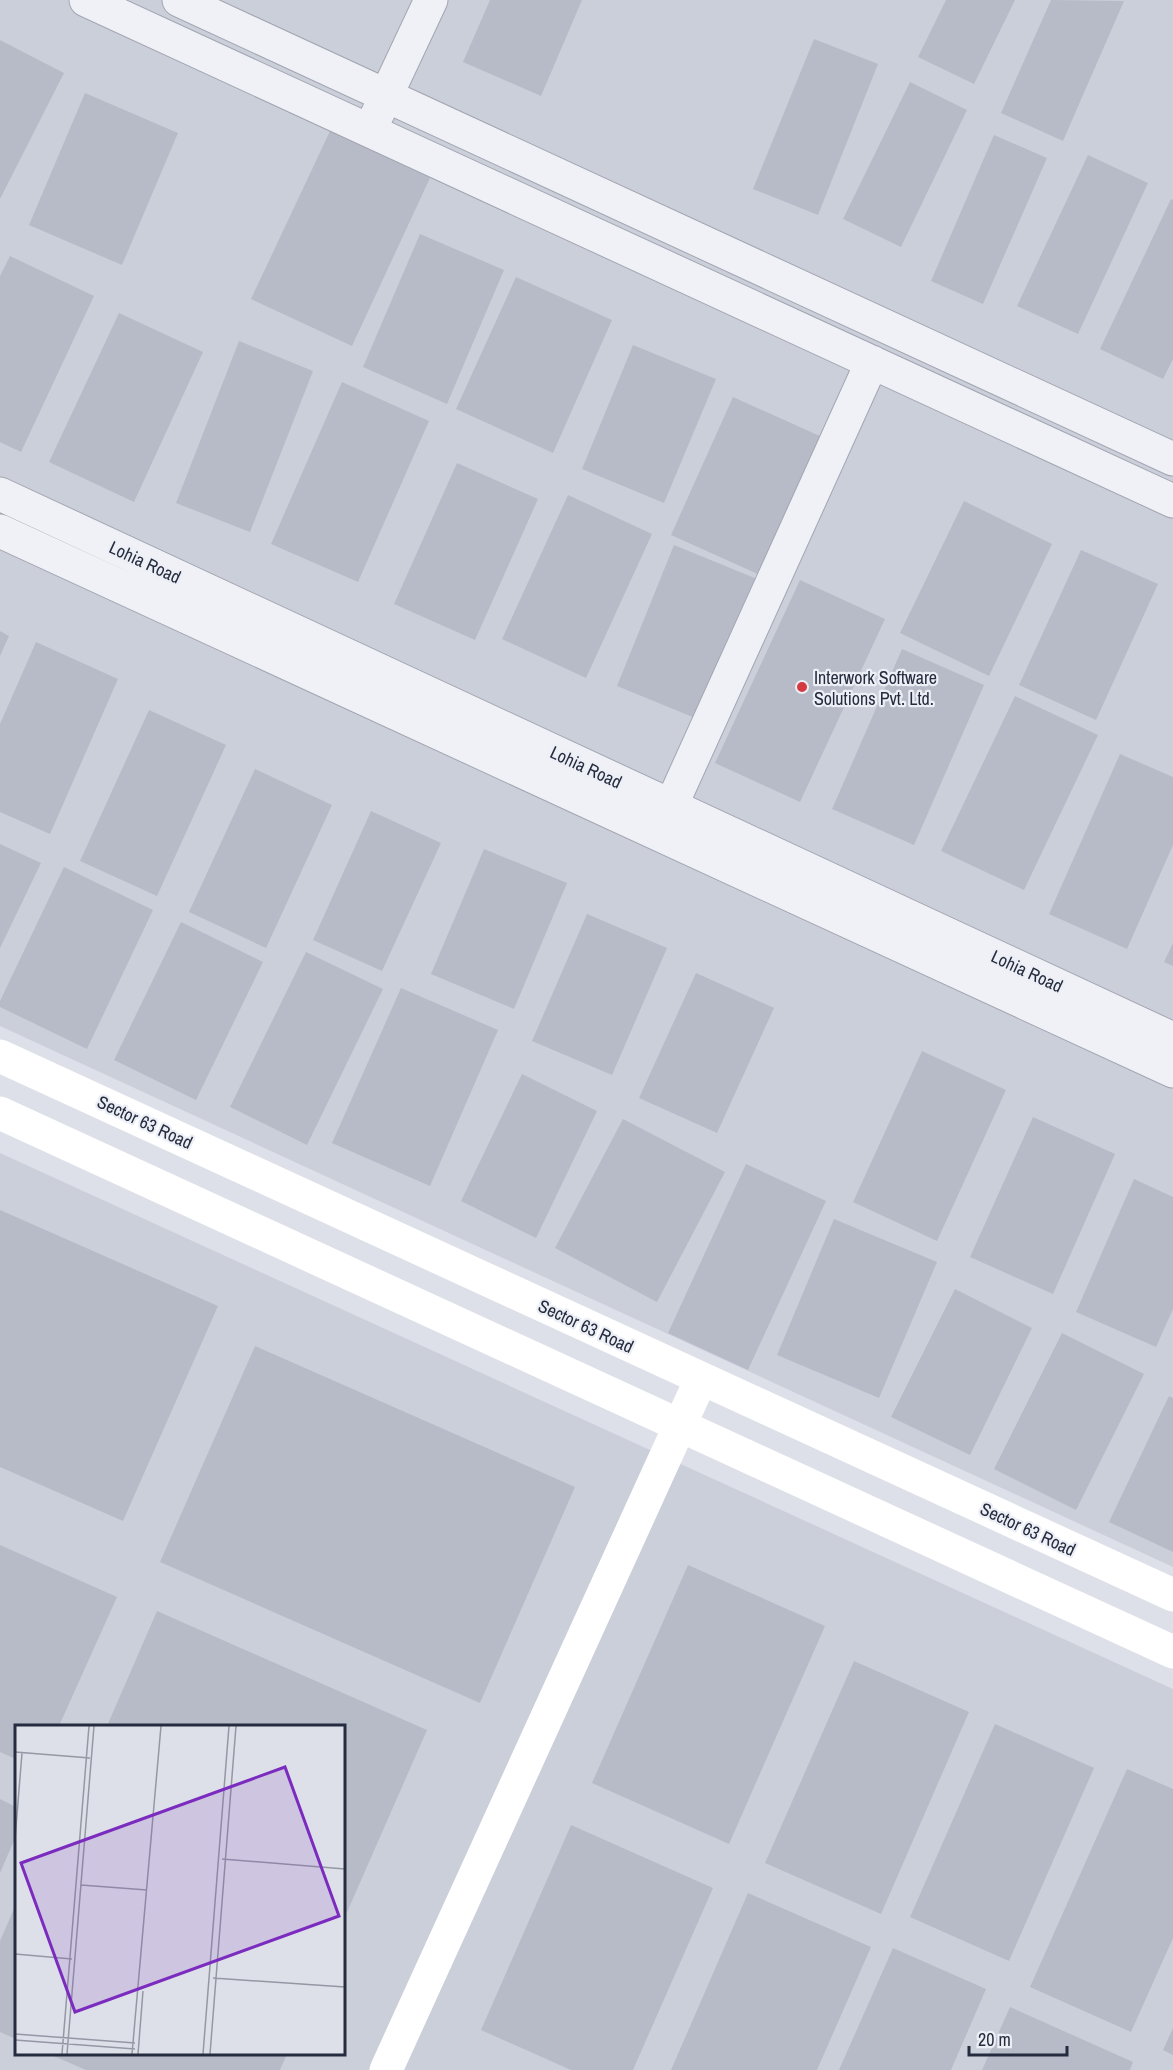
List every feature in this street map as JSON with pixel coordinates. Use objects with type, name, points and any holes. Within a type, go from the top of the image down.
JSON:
[{"type":"street","points":[[86,0],[1173,501]]},
{"type":"street","points":[[179,0],[1173,459]]},
{"type":"street","points":[[370,131],[431,0]]},
{"type":"street","points":[[671,806],[872,362]]},
{"type":"street","name":"Lohia Road","points":[[0,494],[1173,1039]]},
{"type":"street","name":"Lohia Road","points":[[0,531],[1173,1071]]},
{"type":"street","name":"Sector 63 Road","points":[[0,1056],[1173,1595]]},
{"type":"street","points":[[0,1113],[1173,1652]]},
{"type":"street","points":[[386,2070],[701,1379]]},
{"type":"shaded area","points":[[0,0],[1173,0],[1173,1567],[0,1026]]},
{"type":"shaded area","points":[[0,1153],[1173,1689],[1173,2070],[0,2070]]},
{"type":"building","points":[[490,0],[582,0],[541,96],[463,62]]},
{"type":"building","points":[[946,0],[1015,0],[974,84],[918,57]]},
{"type":"building","points":[[1051,0],[1124,1],[1063,141],[1001,113]]},
{"type":"building","points":[[814,39],[878,64],[818,215],[753,189]]},
{"type":"building","points":[[0,40],[64,73],[0,199]]},
{"type":"building","points":[[910,82],[967,110],[901,247],[843,219]]},
{"type":"building","points":[[85,93],[178,133],[122,265],[29,225]]},
{"type":"building","points":[[330,131],[430,178],[352,346],[251,299]]},
{"type":"building","points":[[994,135],[1047,158],[983,304],[931,281]]},
{"type":"building","points":[[1088,155],[1148,183],[1078,334],[1017,306]]},
{"type":"building","points":[[1171,199],[1173,200],[1173,359],[1163,379],[1100,349]]},
{"type":"building","points":[[420,234],[504,270],[447,404],[363,367]]},
{"type":"building","points":[[10,256],[94,296],[21,452],[0,442],[0,276]]},
{"type":"building","points":[[516,277],[612,320],[553,453],[456,409]]},
{"type":"building","points":[[119,313],[203,352],[134,502],[49,462]]},
{"type":"building","points":[[239,341],[313,371],[250,532],[176,503]]},
{"type":"building","points":[[633,345],[716,379],[664,503],[582,469]]},
{"type":"building","points":[[342,382],[429,421],[358,582],[271,544]]},
{"type":"building","points":[[733,397],[831,441],[769,579],[671,535]]},
{"type":"building","points":[[457,463],[538,499],[475,640],[394,604]]},
{"type":"building","points":[[568,495],[652,534],[586,678],[502,639]]},
{"type":"building","points":[[964,501],[1052,544],[989,676],[900,633]]},
{"type":"building","points":[[674,545],[757,579],[700,720],[617,686]]},
{"type":"building","points":[[1081,550],[1158,584],[1096,720],[1019,685]]},
{"type":"building","points":[[800,580],[885,619],[800,802],[715,763]]},
{"type":"building","points":[[0,631],[9,636],[0,656]]},
{"type":"building","points":[[36,642],[118,679],[50,834],[0,812],[0,724]]},
{"type":"building","points":[[902,649],[984,685],[914,845],[832,809]]},
{"type":"building","points":[[1015,696],[1098,735],[1024,890],[941,851]]},
{"type":"building","points":[[149,710],[226,745],[157,896],[80,861]]},
{"type":"building","points":[[1120,754],[1173,777],[1173,845],[1127,949],[1049,914]]},
{"type":"building","points":[[255,769],[332,805],[266,948],[189,912]]},
{"type":"building","points":[[371,811],[441,843],[382,971],[313,940]]},
{"type":"building","points":[[0,844],[41,863],[0,948]]},
{"type":"building","points":[[484,849],[567,883],[514,1009],[431,974]]},
{"type":"building","points":[[64,867],[153,910],[87,1049],[0,1007],[0,1001]]},
{"type":"building","points":[[587,914],[667,948],[612,1075],[532,1041]]},
{"type":"building","points":[[181,922],[263,962],[196,1100],[114,1060]]},
{"type":"building","points":[[1173,943],[1173,966],[1164,962]]},
{"type":"building","points":[[306,952],[383,989],[307,1145],[230,1107]]},
{"type":"building","points":[[696,973],[774,1008],[717,1133],[639,1098]]},
{"type":"building","points":[[401,988],[498,1030],[430,1186],[332,1143]]},
{"type":"building","points":[[922,1051],[1006,1090],[937,1241],[853,1202]]},
{"type":"building","points":[[522,1074],[597,1111],[536,1238],[461,1201]]},
{"type":"building","points":[[1033,1117],[1115,1154],[1053,1294],[970,1257]]},
{"type":"building","points":[[623,1119],[725,1172],[657,1302],[555,1248]]},
{"type":"building","points":[[746,1164],[826,1201],[748,1370],[668,1333]]},
{"type":"building","points":[[1134,1179],[1173,1197],[1173,1309],[1156,1347],[1076,1312]]},
{"type":"building","points":[[0,1210],[218,1306],[123,1521],[0,1467]]},
{"type":"building","points":[[834,1219],[937,1262],[879,1398],[777,1355]]},
{"type":"building","points":[[955,1289],[1032,1328],[970,1455],[891,1417]]},
{"type":"building","points":[[1062,1333],[1144,1374],[1076,1510],[994,1469]]},
{"type":"building","points":[[255,1346],[575,1487],[480,1703],[160,1562]]},
{"type":"building","points":[[1169,1396],[1173,1398],[1173,1552],[1109,1522]]},
{"type":"building","points":[[0,1545],[117,1597],[59,1725],[15,1725],[15,1759],[0,1752]]},
{"type":"building","points":[[688,1565],[825,1626],[729,1844],[592,1783]]},
{"type":"building","points":[[157,1611],[427,1730],[345,1917],[345,1725],[107,1725]]},
{"type":"building","points":[[854,1661],[969,1712],[881,1914],[765,1863]]},
{"type":"building","points":[[995,1724],[1094,1768],[1009,1961],[910,1917]]},
{"type":"building","points":[[1127,1769],[1173,1789],[1173,1938],[1131,2032],[1030,1987]]},
{"type":"building","points":[[0,1799],[15,1806],[15,1838],[0,1873]]},
{"type":"building","points":[[571,1825],[713,1888],[633,2070],[571,2070],[481,2030]]},
{"type":"building","points":[[748,1893],[871,1947],[817,2070],[671,2070]]},
{"type":"building","points":[[15,1906],[15,2039],[0,2032],[0,1941]]},
{"type":"building","points":[[893,1948],[986,1989],[951,2070],[839,2070]]},
{"type":"building","points":[[1010,2007],[1133,2062],[1130,2070],[982,2070]]},
{"type":"building","points":[[1173,2028],[1173,2055],[1163,2050]]},
{"type":"building","points":[[51,2055],[287,2055],[280,2070],[86,2070]]},
{"type":"place","name":"Interwork Software Solutions Pvt. Ltd.","points":[[802,687]]}]
